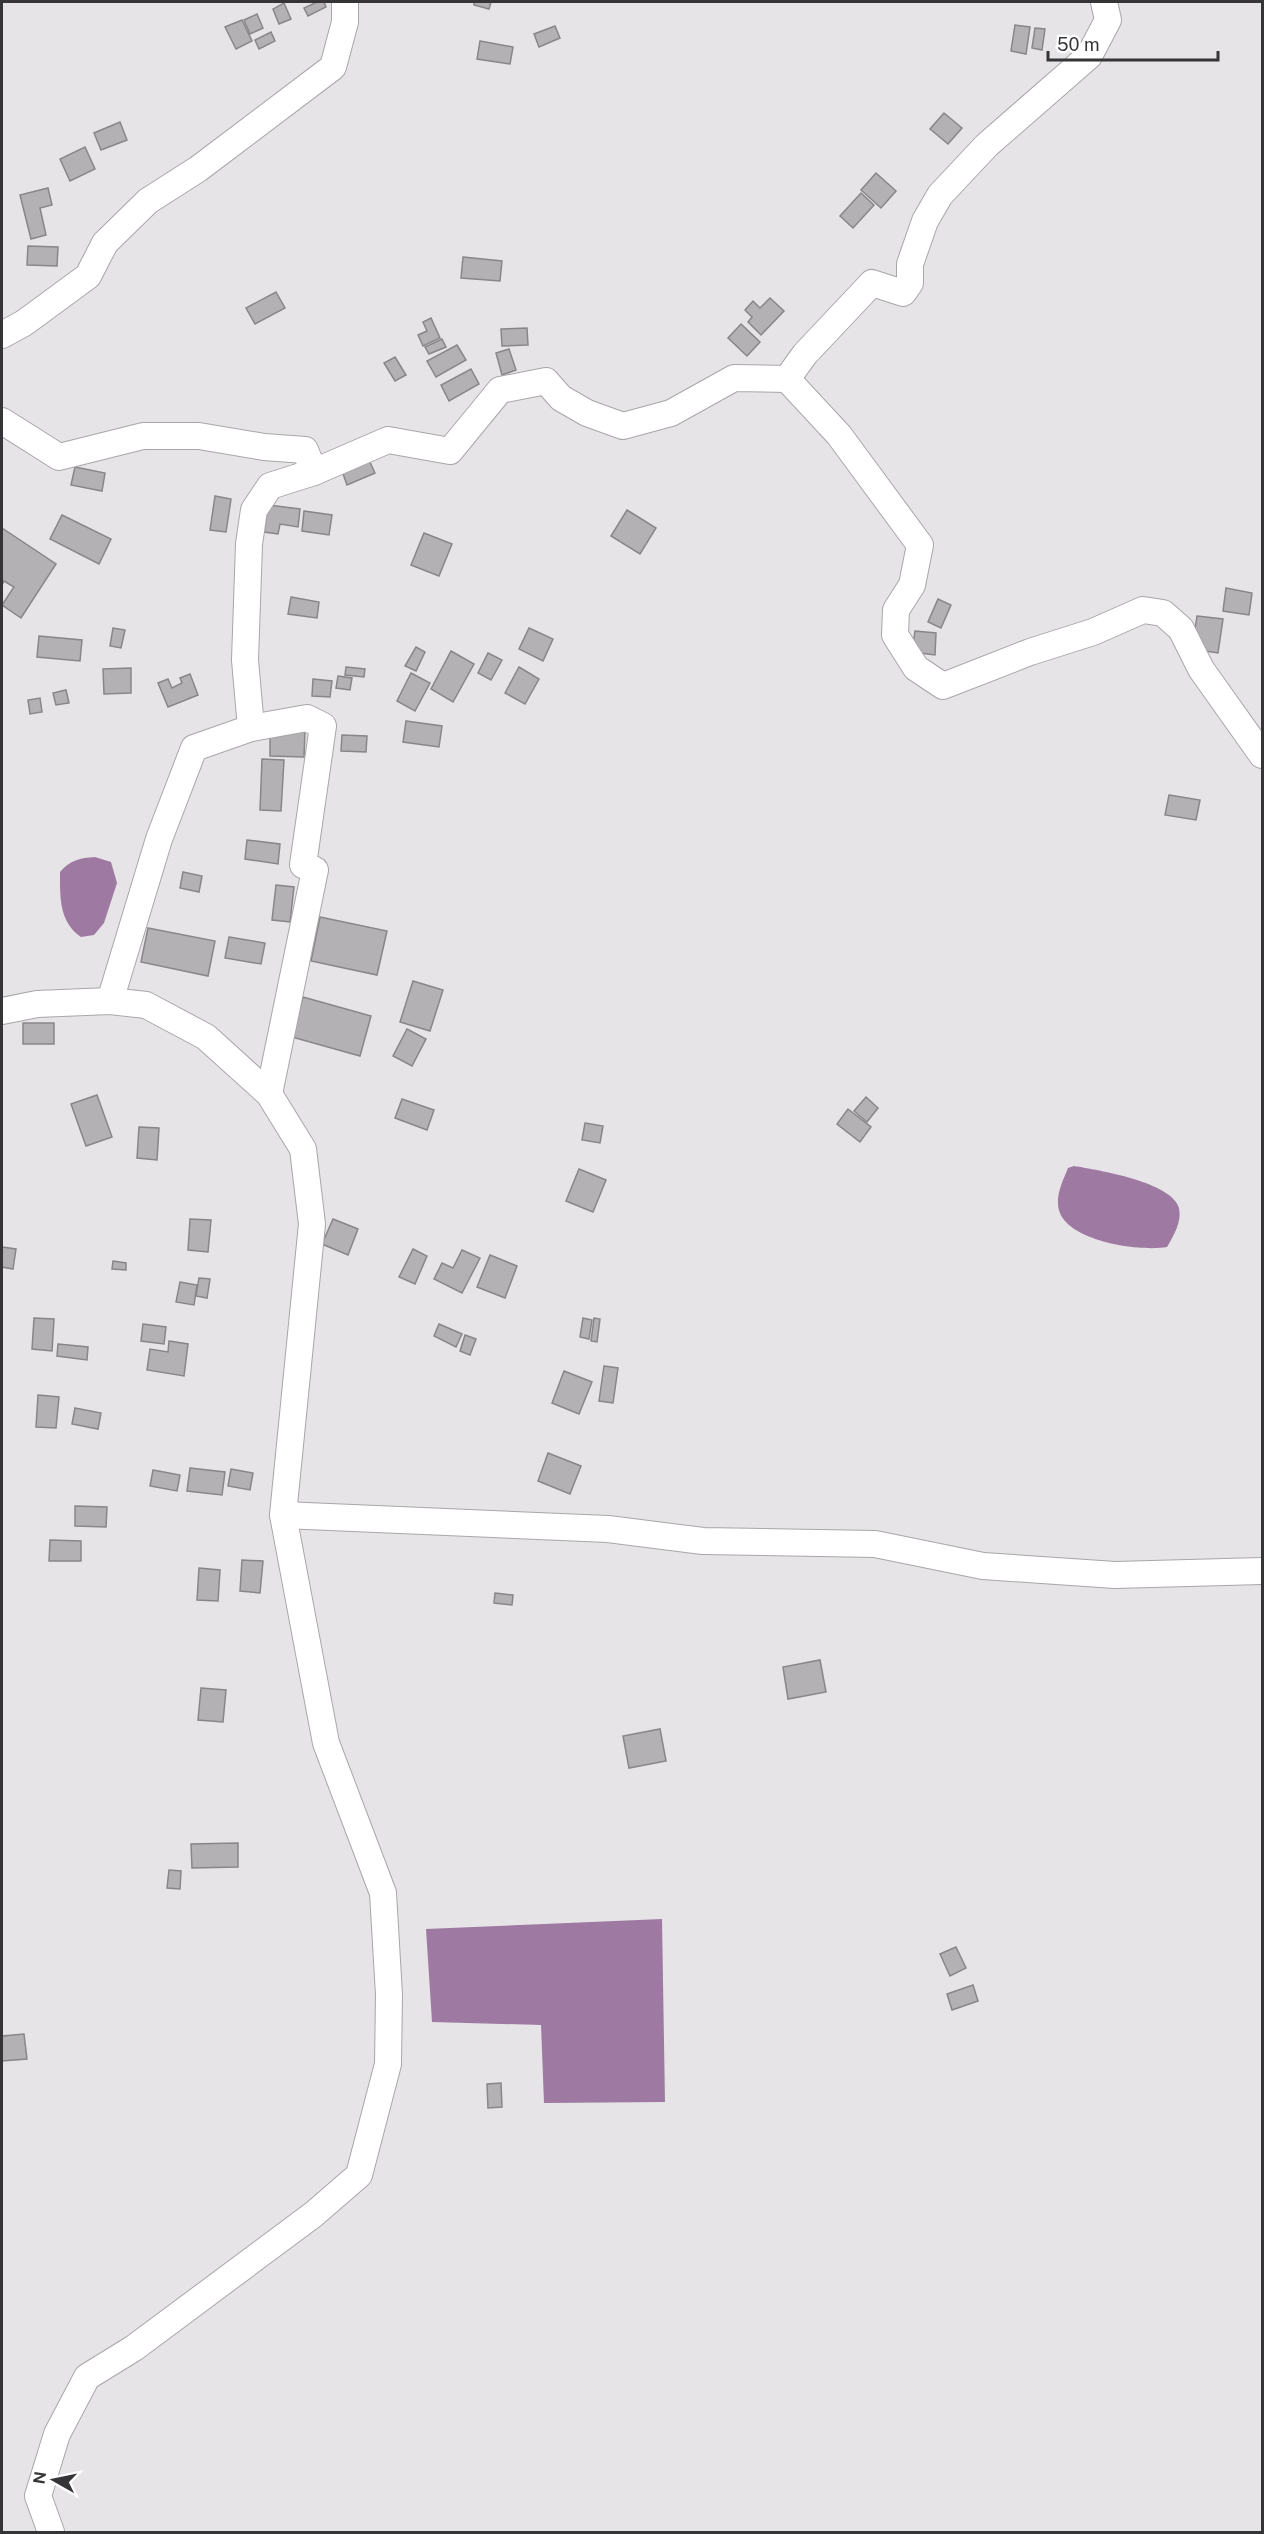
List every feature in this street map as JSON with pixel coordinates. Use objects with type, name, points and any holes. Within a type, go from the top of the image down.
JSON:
[{"type":"street","points":[[2,334],[24,323],[88,276],[105,243],[148,201],[198,169],[333,67],[345,22],[345,2]]},
{"type":"street","points":[[787,379],[805,354],[872,283],[903,294],[910,282],[910,264],[925,221],[940,195],[987,145],[1089,56],[1108,20],[1104,2]]},
{"type":"street","points":[[251,728],[246,660],[249,544],[254,510],[270,486],[314,472],[388,440],[450,451],[500,390],[546,381],[561,398],[587,413],[623,426],[671,413],[734,378],[787,379],[839,435],[920,546],[912,585],[896,610],[895,635],[916,668],[943,686],[1030,652],[1093,632],[1143,610],[1163,613],[1181,629],[1201,669],[1263,755]]},
{"type":"street","points":[[2,421],[58,457],[143,436],[199,436],[264,447],[305,450],[314,472]]},
{"type":"street","points":[[110,1001],[159,839],[194,748],[251,728],[307,718],[323,726],[303,865],[315,870],[269,1094]]},
{"type":"street","points":[[2,1011],[37,1004],[110,1001],[146,1005],[206,1037],[269,1094],[303,1149],[312,1224],[283,1515],[326,1743],[383,1893],[389,1995],[388,2064],[359,2175],[314,2214],[134,2348],[87,2377],[57,2434],[38,2496],[51,2532]]},
{"type":"street","points":[[283,1515],[608,1529],[703,1541],[875,1544],[983,1566],[1115,1575],[1263,1571]]},
{"type":"shaded area","points":[[95,857],[111,862],[117,883],[104,923],[94,935],[81,937],[68,924],[62,908],[60,872],[76,860]]},
{"type":"shaded area","points":[[1074,1166],[1149,1184],[1173,1199],[1179,1208],[1179,1218],[1177,1228],[1167,1247],[1139,1248],[1121,1245],[1086,1235],[1072,1227],[1062,1217],[1058,1199],[1068,1168]]},
{"type":"shaded area","points":[[662,1919],[665,2102],[544,2103],[541,2025],[432,2022],[426,1929]]},
{"type":"building","points":[[317,2],[324,2],[326,7],[308,16],[304,8]]},
{"type":"building","points":[[474,2],[491,2],[489,9],[474,5]]},
{"type":"building","points":[[284,3],[291,19],[279,24],[273,9]]},
{"type":"building","points":[[257,14],[263,28],[250,34],[244,20]]},
{"type":"building","points":[[242,20],[252,41],[236,49],[225,27]]},
{"type":"building","points":[[1015,25],[1030,27],[1026,54],[1011,51]]},
{"type":"building","points":[[555,26],[560,38],[539,47],[534,34]]},
{"type":"building","points":[[1035,28],[1045,29],[1042,50],[1032,48]]},
{"type":"building","points":[[271,32],[275,41],[259,49],[255,40]]},
{"type":"building","points":[[480,41],[513,47],[510,64],[477,59]]},
{"type":"building","points":[[944,113],[962,128],[948,144],[930,129]]},
{"type":"building","points":[[120,122],[127,140],[101,150],[94,133]]},
{"type":"building","points":[[85,147],[95,169],[70,181],[60,159]]},
{"type":"building","points":[[876,173],[896,191],[881,208],[861,190]]},
{"type":"building","points":[[48,188],[52,205],[40,208],[46,235],[31,239],[20,195]]},
{"type":"building","points":[[861,193],[874,205],[853,228],[840,216]]},
{"type":"building","points":[[28,246],[58,247],[57,266],[27,265]]},
{"type":"building","points":[[463,257],[502,261],[500,281],[461,278]]},
{"type":"building","points":[[276,292],[285,308],[255,324],[246,308]]},
{"type":"building","points":[[770,298],[784,311],[761,335],[748,322],[752,317],[745,310],[753,301],[760,308]]},
{"type":"building","points":[[431,318],[440,338],[423,346],[418,335],[427,331],[423,322]]},
{"type":"building","points":[[741,324],[760,342],[747,356],[728,338]]},
{"type":"building","points":[[527,328],[528,345],[502,346],[501,329]]},
{"type":"building","points":[[442,339],[446,347],[429,354],[425,347]]},
{"type":"building","points":[[457,345],[466,360],[436,377],[427,361]]},
{"type":"building","points":[[509,349],[516,370],[502,375],[496,353]]},
{"type":"building","points":[[395,357],[406,375],[395,381],[384,363]]},
{"type":"building","points":[[471,369],[479,384],[449,401],[441,385]]},
{"type":"building","points":[[369,460],[375,473],[347,485],[342,471]]},
{"type":"building","points":[[75,467],[105,473],[102,491],[71,485]]},
{"type":"building","points":[[215,496],[231,499],[226,532],[210,530]]},
{"type":"building","points":[[268,505],[300,509],[298,527],[280,524],[278,534],[264,532]]},
{"type":"building","points":[[627,510],[656,528],[640,554],[611,536]]},
{"type":"building","points":[[304,511],[332,515],[329,535],[302,531]]},
{"type":"building","points":[[62,515],[111,539],[99,564],[50,539]]},
{"type":"building","points":[[2,528],[56,564],[21,618],[2,605],[14,587],[4,581],[2,585]]},
{"type":"building","points":[[424,533],[452,544],[439,576],[411,565]]},
{"type":"building","points":[[1226,588],[1252,593],[1249,615],[1223,611]]},
{"type":"building","points":[[291,597],[319,602],[317,618],[288,614]]},
{"type":"building","points":[[938,599],[951,605],[941,628],[928,622]]},
{"type":"building","points":[[1197,616],[1223,619],[1218,653],[1192,649]]},
{"type":"building","points":[[113,628],[125,630],[121,648],[110,646]]},
{"type":"building","points":[[529,628],[553,639],[543,661],[519,649]]},
{"type":"building","points":[[915,631],[936,633],[935,655],[912,652]]},
{"type":"building","points":[[39,636],[82,640],[80,661],[37,657]]},
{"type":"building","points":[[416,647],[425,652],[416,671],[405,666]]},
{"type":"building","points":[[451,651],[474,664],[453,702],[431,689]]},
{"type":"building","points":[[488,653],[502,660],[491,680],[478,673]]},
{"type":"building","points":[[346,667],[365,669],[364,677],[345,675]]},
{"type":"building","points":[[519,667],[539,679],[525,704],[505,693]]},
{"type":"building","points":[[131,668],[131,693],[104,694],[103,669]]},
{"type":"building","points":[[411,673],[430,683],[415,711],[397,701]]},
{"type":"building","points":[[190,674],[198,695],[168,707],[158,683],[168,679],[172,688],[182,683],[180,678]]},
{"type":"building","points":[[338,676],[352,678],[350,690],[336,688]]},
{"type":"building","points":[[313,679],[332,681],[330,697],[312,696]]},
{"type":"building","points":[[66,690],[69,703],[56,705],[53,693]]},
{"type":"building","points":[[40,698],[42,712],[30,714],[28,700]]},
{"type":"building","points":[[406,721],[442,726],[439,747],[403,742]]},
{"type":"building","points":[[270,730],[305,731],[304,757],[270,756]]},
{"type":"building","points":[[342,735],[367,736],[366,752],[341,751]]},
{"type":"building","points":[[262,759],[284,760],[281,811],[260,810]]},
{"type":"building","points":[[1169,795],[1200,800],[1196,820],[1165,815]]},
{"type":"building","points":[[247,840],[280,844],[278,864],[245,859]]},
{"type":"building","points":[[183,872],[202,876],[199,892],[180,888]]},
{"type":"building","points":[[276,885],[294,887],[290,922],[272,920]]},
{"type":"building","points":[[320,917],[387,931],[377,975],[311,961]]},
{"type":"building","points":[[148,928],[215,941],[208,976],[141,962]]},
{"type":"building","points":[[229,937],[265,943],[261,964],[225,958]]},
{"type":"building","points":[[413,981],[443,990],[430,1031],[400,1022]]},
{"type":"building","points":[[303,997],[371,1016],[360,1056],[292,1037]]},
{"type":"building","points":[[23,1023],[54,1023],[54,1044],[23,1044]]},
{"type":"building","points":[[407,1029],[426,1039],[412,1066],[393,1056]]},
{"type":"building","points":[[97,1095],[112,1137],[86,1146],[71,1104]]},
{"type":"building","points":[[866,1097],[878,1108],[867,1122],[854,1111]]},
{"type":"building","points":[[402,1099],[434,1110],[427,1130],[395,1118]]},
{"type":"building","points":[[848,1109],[871,1127],[860,1142],[837,1124]]},
{"type":"building","points":[[585,1123],[603,1126],[600,1143],[582,1140]]},
{"type":"building","points":[[139,1127],[159,1128],[157,1160],[137,1158]]},
{"type":"building","points":[[579,1169],[606,1180],[593,1212],[566,1201]]},
{"type":"building","points":[[190,1219],[211,1220],[208,1252],[188,1250]]},
{"type":"building","points":[[333,1219],[358,1229],[348,1255],[322,1244]]},
{"type":"building","points":[[2,1247],[16,1249],[13,1269],[2,1267]]},
{"type":"building","points":[[413,1249],[427,1256],[415,1284],[399,1277]]},
{"type":"building","points":[[462,1250],[480,1258],[462,1293],[434,1279],[442,1263],[453,1268]]},
{"type":"building","points":[[490,1255],[517,1266],[505,1298],[477,1287]]},
{"type":"building","points":[[113,1261],[126,1263],[126,1270],[112,1269]]},
{"type":"building","points":[[199,1278],[210,1279],[207,1298],[196,1296]]},
{"type":"building","points":[[180,1282],[197,1285],[194,1305],[176,1302]]},
{"type":"building","points":[[34,1318],[54,1319],[52,1351],[32,1349]]},
{"type":"building","points":[[583,1318],[592,1320],[589,1339],[580,1337]]},
{"type":"building","points":[[594,1318],[600,1319],[597,1342],[591,1341]]},
{"type":"building","points":[[143,1324],[166,1327],[164,1344],[141,1341]]},
{"type":"building","points":[[439,1324],[462,1334],[456,1347],[434,1336]]},
{"type":"building","points":[[465,1335],[476,1339],[470,1355],[460,1351]]},
{"type":"building","points":[[169,1341],[188,1344],[184,1376],[147,1370],[150,1349],[168,1352]]},
{"type":"building","points":[[58,1344],[88,1347],[87,1360],[57,1356]]},
{"type":"building","points":[[604,1366],[618,1368],[613,1403],[599,1401]]},
{"type":"building","points":[[564,1371],[592,1382],[579,1414],[552,1403]]},
{"type":"building","points":[[38,1395],[59,1397],[56,1428],[36,1427]]},
{"type":"building","points":[[75,1408],[101,1413],[98,1429],[72,1424]]},
{"type":"building","points":[[548,1453],[581,1466],[570,1494],[538,1481]]},
{"type":"building","points":[[190,1468],[225,1472],[222,1495],[187,1491]]},
{"type":"building","points":[[231,1469],[253,1473],[250,1490],[228,1486]]},
{"type":"building","points":[[153,1470],[180,1475],[177,1491],[150,1486]]},
{"type":"building","points":[[75,1506],[107,1507],[106,1527],[75,1526]]},
{"type":"building","points":[[50,1540],[81,1541],[81,1561],[49,1561]]},
{"type":"building","points":[[242,1560],[263,1561],[260,1593],[240,1591]]},
{"type":"building","points":[[199,1568],[220,1570],[218,1601],[197,1600]]},
{"type":"building","points":[[495,1593],[513,1595],[512,1605],[494,1603]]},
{"type":"building","points":[[820,1660],[826,1692],[788,1699],[783,1667]]},
{"type":"building","points":[[201,1688],[226,1690],[223,1722],[198,1720]]},
{"type":"building","points":[[660,1729],[666,1761],[629,1768],[623,1736]]},
{"type":"building","points":[[238,1843],[238,1867],[192,1868],[191,1844]]},
{"type":"building","points":[[169,1870],[181,1871],[180,1889],[167,1888]]},
{"type":"building","points":[[956,1947],[966,1968],[950,1976],[940,1954]]},
{"type":"building","points":[[973,1985],[978,2001],[952,2010],[947,1994]]},
{"type":"building","points":[[24,2034],[27,2059],[2,2061],[2,2036]]},
{"type":"building","points":[[501,2083],[502,2107],[488,2108],[487,2084]]}]
